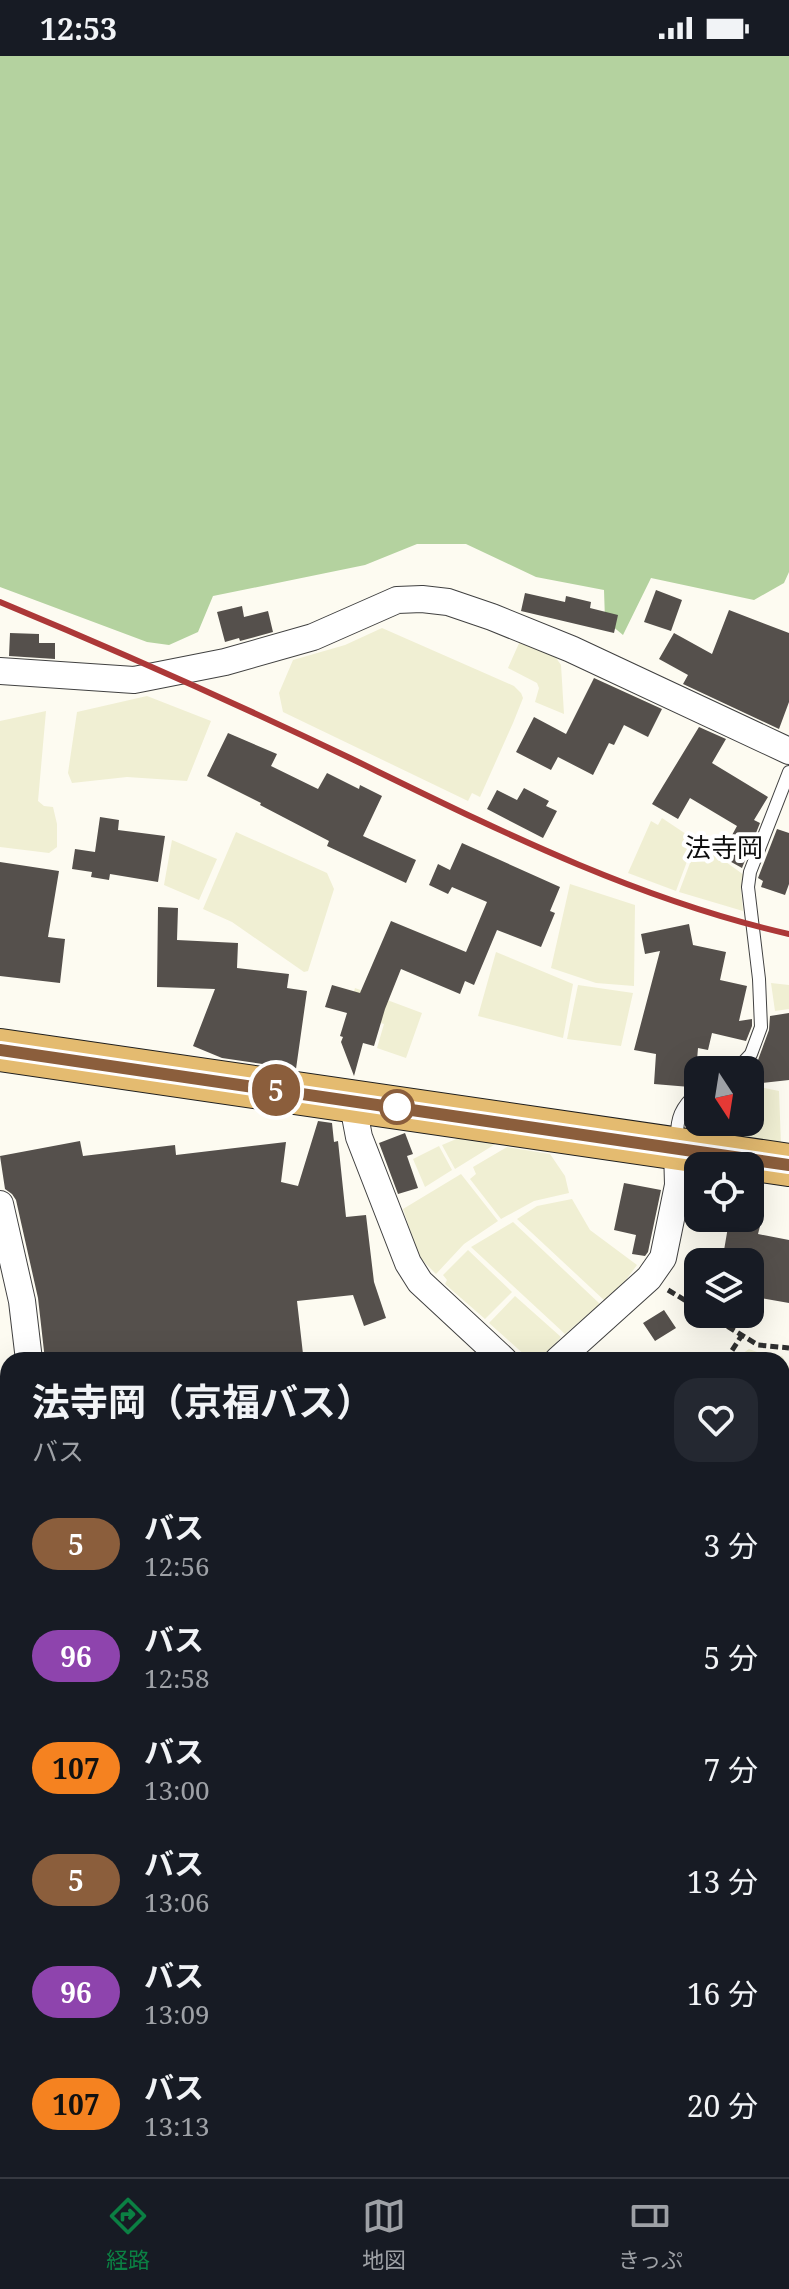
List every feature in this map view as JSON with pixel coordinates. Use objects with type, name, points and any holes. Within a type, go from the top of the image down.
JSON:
[{"type":"highway","points":[[0,1050],[789,1165]]},
{"type":"street","points":[[0,671],[134,680],[225,662],[313,637],[397,600],[422,599],[448,602],[571,649],[789,751]]},
{"type":"street","points":[[352,1100],[359,1137],[408,1263],[420,1282],[495,1352]]},
{"type":"street","points":[[567,1352],[649,1278],[663,1258],[678,1185],[677,1149]]},
{"type":"street","points":[[0,1204],[22,1301],[28,1352]]},
{"type":"lane","points":[[749,1056],[761,1027],[759,979],[748,887],[750,872],[789,772]]},
{"type":"lane","points":[[677,1149],[676,1124],[684,1104]]},
{"type":"path","points":[[649,1278],[684,1299]]},
{"type":"path","points":[[730,1328],[758,1345],[789,1348]]},
{"type":"path","points":[[731,1352],[742,1335]]},
{"type":"green space","points":[[0,56],[789,56],[789,572],[784,583],[754,600],[651,578],[623,635],[605,620],[604,590],[536,577],[466,544],[417,544],[365,565],[213,596],[198,632],[169,645],[147,642],[0,587]]},
{"type":"green space","points":[[382,628],[514,686],[521,693],[523,698],[480,797],[472,793],[468,801],[283,712],[279,693],[293,660],[345,645]]},
{"type":"green space","points":[[520,641],[554,655],[561,665],[564,714],[535,702],[539,688],[537,683],[508,668]]},
{"type":"green space","points":[[147,696],[211,721],[187,781],[127,777],[72,783],[68,773],[77,712]]},
{"type":"green space","points":[[46,711],[38,801],[44,806],[53,807],[57,847],[49,853],[0,847],[0,721]]},
{"type":"green space","points":[[662,818],[695,840],[676,891],[628,873],[651,821],[658,825]]},
{"type":"green space","points":[[236,832],[327,873],[334,889],[308,971],[304,972],[232,922],[203,909]]},
{"type":"green space","points":[[172,840],[217,859],[199,900],[164,885]]},
{"type":"green space","points":[[698,842],[744,875],[741,890],[743,911],[679,892]]},
{"type":"green space","points":[[570,884],[635,905],[634,986],[596,983],[551,968]]},
{"type":"green space","points":[[496,952],[573,984],[563,1038],[478,1016]]},
{"type":"green space","points":[[771,983],[789,985],[789,1009],[775,1011]]},
{"type":"green space","points":[[578,985],[633,993],[621,1046],[567,1039]]},
{"type":"green space","points":[[355,988],[422,1013],[406,1058],[377,1048],[384,1024],[348,1013]]},
{"type":"green space","points":[[764,1088],[779,1091],[781,1145],[716,1136],[764,1136]]},
{"type":"green space","points":[[461,1137],[497,1143],[455,1169],[442,1145]]},
{"type":"green space","points":[[439,1146],[452,1170],[425,1187],[413,1159]]},
{"type":"green space","points":[[507,1147],[550,1154],[565,1176],[569,1193],[534,1201],[501,1219],[470,1179],[476,1174],[473,1167]]},
{"type":"green space","points":[[461,1174],[498,1221],[464,1244],[436,1274],[419,1257],[403,1209]]},
{"type":"green space","points":[[572,1199],[590,1230],[637,1265],[619,1289],[605,1301],[517,1219],[537,1206]]},
{"type":"green space","points":[[513,1222],[600,1304],[565,1334],[471,1247]]},
{"type":"green space","points":[[468,1250],[512,1292],[485,1319],[445,1284],[447,1280],[443,1275]]},
{"type":"green space","points":[[515,1296],[561,1337],[548,1352],[521,1352],[489,1323]]},
{"type":"building","points":[[656,590],[682,600],[671,631],[644,622]]},
{"type":"building","points":[[525,593],[565,602],[566,596],[591,602],[590,608],[618,615],[614,633],[521,611]]},
{"type":"building","points":[[242,606],[244,617],[268,611],[273,632],[225,642],[217,612]]},
{"type":"building","points":[[729,610],[789,633],[789,702],[779,729],[683,684],[688,675],[659,659],[674,633],[712,654]]},
{"type":"building","points":[[10,633],[39,634],[39,643],[55,643],[55,659],[9,656]]},
{"type":"building","points":[[594,678],[662,709],[648,737],[624,725],[614,745],[609,743],[593,775],[558,757],[551,770],[516,752],[534,717],[566,734]]},
{"type":"building","points":[[699,727],[726,739],[712,763],[768,797],[754,820],[760,823],[742,868],[724,858],[735,839],[731,837],[737,826],[690,798],[678,819],[652,804]]},
{"type":"building","points":[[228,733],[277,754],[271,766],[318,789],[327,773],[359,789],[360,785],[382,796],[363,836],[416,860],[406,883],[327,846],[329,841],[207,776]]},
{"type":"building","points":[[524,788],[549,801],[546,806],[557,811],[543,838],[487,809],[497,790],[517,800]]},
{"type":"building","points":[[100,817],[119,820],[118,830],[165,836],[158,882],[110,874],[109,880],[91,877],[92,872],[72,869],[75,849],[95,852]]},
{"type":"building","points":[[777,829],[789,833],[789,884],[785,895],[761,887],[763,881],[758,878]]},
{"type":"building","points":[[462,843],[560,887],[550,911],[555,913],[541,947],[497,930],[474,985],[465,981],[460,994],[401,969],[374,1046],[363,1043],[354,1076],[341,1042],[343,1037],[340,1036],[347,1013],[325,1007],[332,985],[360,993],[391,921],[466,952],[487,902],[452,887],[448,894],[429,885],[438,864],[450,870]]},
{"type":"building","points":[[0,862],[59,871],[48,937],[65,939],[60,983],[0,976]]},
{"type":"building","points":[[158,907],[178,908],[177,940],[238,943],[237,968],[289,974],[287,988],[307,991],[296,1069],[222,1058],[193,1046],[215,989],[157,987]]},
{"type":"building","points":[[689,924],[693,945],[726,952],[720,980],[747,986],[739,1021],[752,1019],[746,1041],[712,1033],[708,1050],[698,1048],[697,1056],[684,1056],[684,1086],[654,1084],[656,1054],[634,1050],[660,951],[645,954],[641,934]]},
{"type":"building","points":[[789,1013],[789,1080],[764,1083],[764,1056],[759,1056],[769,1030],[770,1016]]},
{"type":"building","points":[[318,1121],[332,1123],[334,1142],[338,1141],[346,1217],[366,1215],[374,1282],[386,1318],[364,1326],[353,1295],[297,1301],[303,1352],[44,1352],[38,1298],[16,1200],[5,1189],[0,1156],[80,1141],[83,1156],[175,1145],[176,1155],[286,1142],[281,1182],[298,1186]]},
{"type":"building","points":[[405,1133],[413,1154],[407,1156],[418,1188],[398,1194],[379,1143]]},
{"type":"building","points":[[624,1183],[661,1190],[645,1256],[632,1254],[636,1235],[614,1230]]},
{"type":"building","points":[[727,1232],[758,1232],[789,1240],[789,1303],[764,1299],[764,1248],[724,1248]]},
{"type":"building","points":[[664,1310],[676,1328],[655,1341],[643,1323]]},
{"type":"railway","points":[[0,602],[220,697],[565,859],[675,901],[789,934]]},
{"type":"bus line","name":"5","points":[[0,1050],[789,1165]]},
{"type":"district","name":"法寺岡","points":[[724,847]]}]
